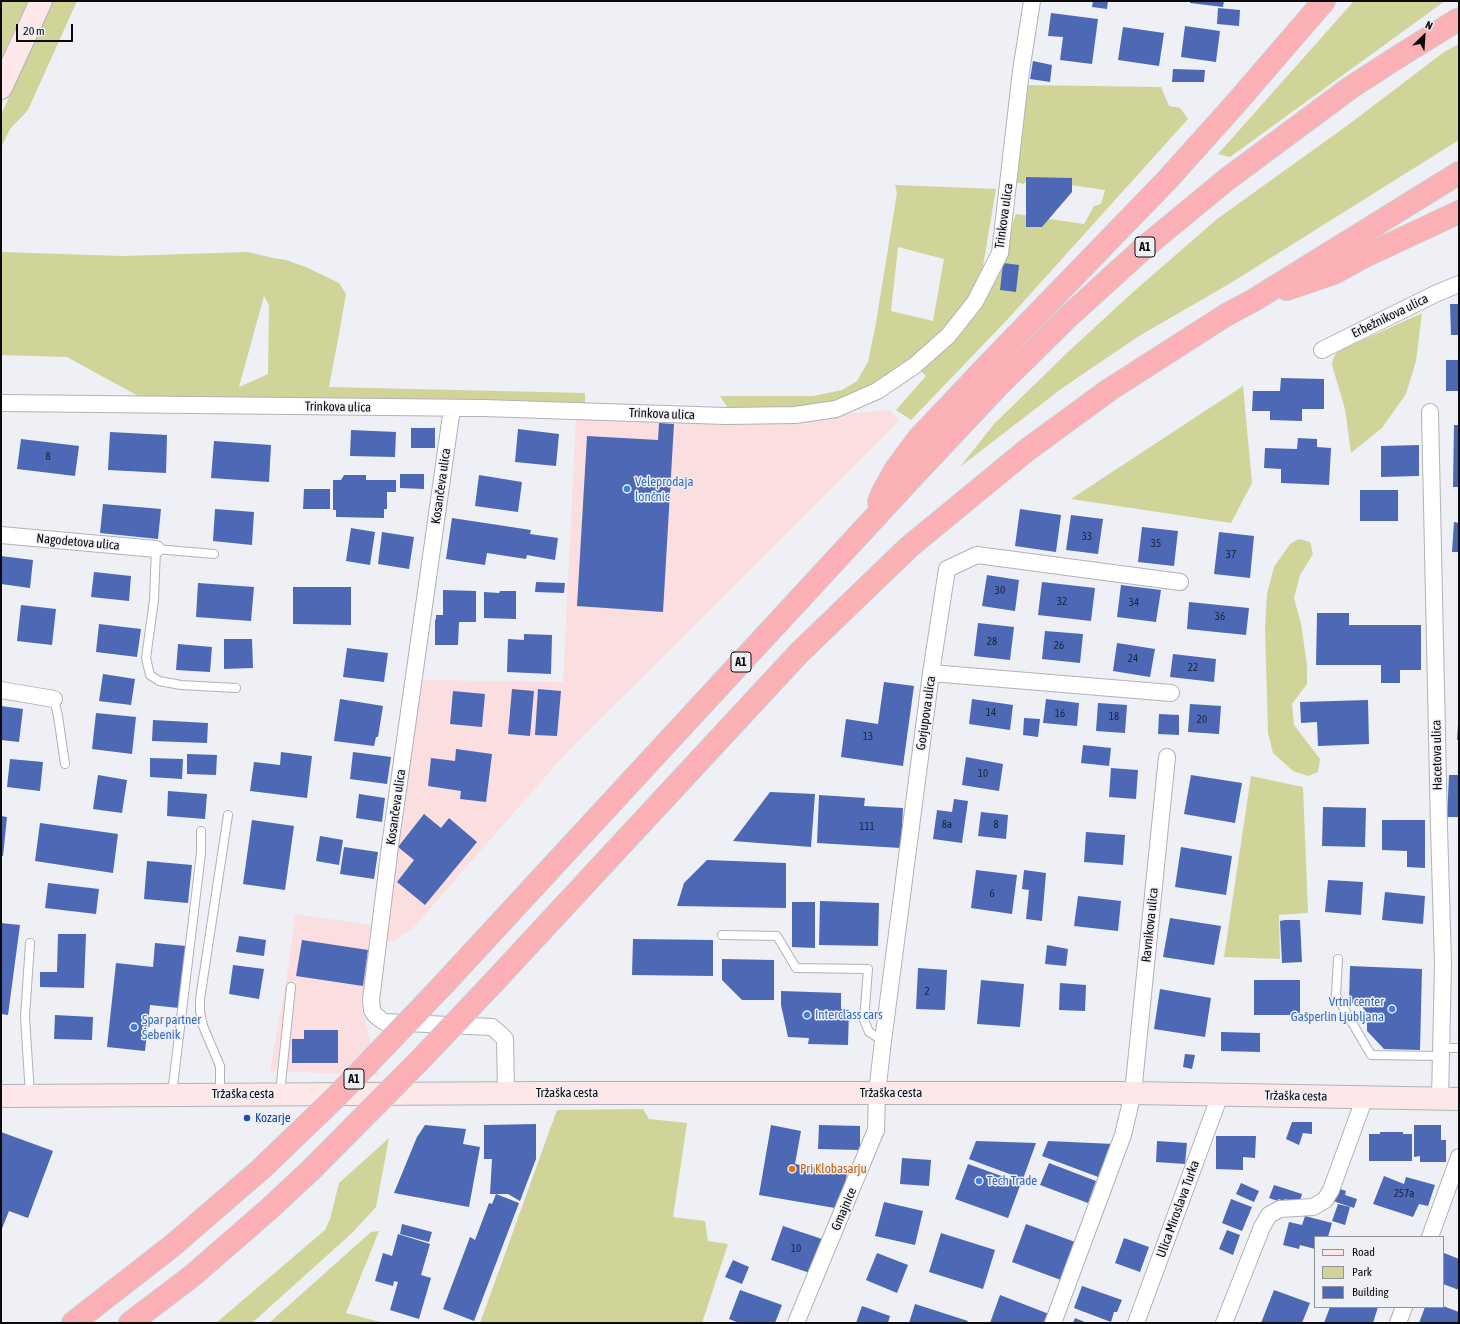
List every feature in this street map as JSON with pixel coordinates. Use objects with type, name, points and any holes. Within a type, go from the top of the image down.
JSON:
[{"type":"highway","points":[[871,521],[882,492],[918,438],[1168,179],[1324,1]]},
{"type":"highway","name":"A1","points":[[72,1323],[172,1246],[261,1169],[336,1097],[443,985],[871,521],[961,425],[1070,314],[1146,246],[1226,180],[1308,118],[1393,60],[1459,19]]},
{"type":"highway","points":[[130,1323],[192,1276],[268,1210],[312,1169],[492,984],[799,653],[909,547],[1027,450],[1109,390],[1226,315],[1254,300],[1459,173]]},
{"type":"highway","points":[[1254,300],[1334,273],[1363,257],[1459,212]]},
{"type":"main road","points":[[1,88],[41,1]]},
{"type":"main road","name":"Tržaška cesta","points":[[1,1096],[172,1094],[877,1093],[1133,1094],[1450,1099]]},
{"type":"street","name":"Trinkova ulica","points":[[1,403],[483,408],[726,416],[795,415],[836,408],[877,391],[914,366],[948,336],[975,302],[1000,253],[1021,71],[1032,1]]},
{"type":"street","name":"Erbežnikova ulica","points":[[1322,350],[1435,294],[1459,284]]},
{"type":"street","name":"Kosančeva ulica","points":[[452,408],[390,846],[371,1000],[372,1010],[375,1015],[384,1022],[492,1027],[505,1039],[506,1093]]},
{"type":"street","name":"Hacetova ulica","points":[[1430,412],[1438,819],[1443,963],[1441,1052],[1450,1099]]},
{"type":"street","name":"Nagodetova ulica","points":[[1,535],[156,549]]},
{"type":"street","name":"Gorjupova ulica","points":[[877,1093],[946,569],[977,555],[1180,582]]},
{"type":"street","points":[[932,673],[1171,693]]},
{"type":"street","points":[[1,690],[54,699]]},
{"type":"street","name":"Ravnikova ulica","points":[[1133,1094],[1167,757]]},
{"type":"street","name":"Gmajnice","points":[[796,1323],[876,1130],[877,1093]]},
{"type":"street","points":[[1053,1323],[1123,1135],[1133,1094]]},
{"type":"street","name":"Ulica Miroslava Turka","points":[[1136,1323],[1220,1095]]},
{"type":"street","points":[[1224,1323],[1262,1227],[1269,1216],[1280,1209],[1313,1207],[1325,1200],[1331,1190],[1365,1097]]},
{"type":"street","points":[[1430,1236],[1459,1157]]},
{"type":"street","points":[[1398,1323],[1404,1308]]},
{"type":"lane","points":[[214,554],[156,549],[154,600],[146,658],[150,675],[159,681],[181,686],[236,688]]},
{"type":"lane","points":[[54,699],[65,764]]},
{"type":"lane","points":[[220,1094],[220,1066],[203,1026],[200,1011],[200,999],[228,816]]},
{"type":"lane","points":[[172,1094],[201,853],[201,831]]},
{"type":"lane","points":[[722,935],[777,936],[796,968],[868,969],[864,1020],[869,1032],[883,1041]]},
{"type":"lane","points":[[30,943],[25,1017],[30,1096]]},
{"type":"lane","points":[[1338,959],[1336,995],[1371,1055],[1441,1052],[1459,1048]]},
{"type":"lane","points":[[280,1094],[291,987]]},
{"type":"shaded area","points":[[889,410],[899,421],[566,753],[413,928],[395,940],[382,944],[421,680],[563,682],[576,419],[721,422],[780,420]]},
{"type":"shaded area","points":[[295,914],[371,925],[368,950],[370,950],[362,1009],[379,1075],[270,1071],[287,976]]},
{"type":"green space","points":[[1,1],[28,1],[1,59]]},
{"type":"green space","points":[[53,1],[77,1],[28,110],[10,129],[1,148],[1,115]]},
{"type":"green space","points":[[1354,1],[1445,1],[1230,157],[1218,154]]},
{"type":"green space","points":[[1459,44],[1459,140],[1229,284],[1139,336],[1061,389],[960,467],[994,424],[1069,351],[1132,293],[1217,219],[1348,125],[1444,52]]},
{"type":"green space","points":[[1024,85],[1161,87],[1169,106],[1180,108],[1188,119],[1006,321],[911,420],[896,410],[926,376],[920,370],[958,335],[986,300],[996,277],[1004,227],[1011,228],[1016,214],[1084,224],[1094,206],[1101,204],[1105,190],[1028,179],[1024,184],[1014,182]]},
{"type":"green space","points":[[895,185],[996,189],[982,272],[966,304],[941,333],[908,363],[871,388],[832,402],[796,407],[728,408],[720,396],[813,396],[842,390],[857,381],[868,362],[876,323],[897,193]],"holes":[[[898,247],[944,259],[933,321],[891,311]]]},
{"type":"green space","points":[[1,252],[123,256],[248,252],[286,260],[308,268],[339,283],[346,294],[329,387],[585,393],[585,403],[140,397],[67,357],[1,355]],"holes":[[[264,296],[269,305],[268,374],[239,387]]]},
{"type":"green space","points":[[1422,313],[1416,361],[1406,394],[1382,428],[1351,453],[1345,409],[1332,365],[1333,359],[1337,352]]},
{"type":"green space","points":[[1243,386],[1252,483],[1231,523],[1071,499]]},
{"type":"green space","points":[[1299,539],[1310,542],[1313,554],[1300,575],[1294,598],[1301,624],[1307,665],[1307,684],[1292,704],[1294,725],[1320,759],[1318,772],[1308,776],[1293,771],[1273,753],[1268,733],[1265,629],[1267,594],[1274,567],[1290,544]]},
{"type":"green space","points":[[1251,776],[1303,787],[1308,913],[1279,915],[1280,959],[1224,957]]},
{"type":"green space","points":[[643,1109],[649,1119],[687,1123],[673,1217],[705,1221],[708,1241],[728,1244],[702,1323],[480,1323],[557,1110]]},
{"type":"green space","points":[[389,1138],[376,1207],[352,1233],[252,1323],[216,1323],[325,1230],[330,1219],[339,1183]]},
{"type":"green space","points":[[379,1231],[346,1313],[384,1323],[269,1323],[371,1232]]},
{"type":"building","points":[[1093,1],[1108,1],[1107,9],[1092,7]]},
{"type":"building","points":[[1190,1],[1224,1],[1223,7],[1190,3]]},
{"type":"building","points":[[1218,8],[1240,10],[1239,26],[1217,24]]},
{"type":"building","points":[[1051,13],[1098,19],[1092,64],[1060,60],[1063,37],[1048,36]]},
{"type":"building","points":[[1185,26],[1220,31],[1216,62],[1181,57]]},
{"type":"building","points":[[1123,27],[1164,33],[1159,66],[1118,60]]},
{"type":"building","points":[[1033,61],[1052,65],[1050,82],[1030,79]]},
{"type":"building","points":[[1173,69],[1205,70],[1204,82],[1172,82]]},
{"type":"building","points":[[1026,177],[1072,178],[1072,192],[1042,227],[1026,227]]},
{"type":"building","points":[[1003,263],[1019,265],[1016,292],[1000,290]]},
{"type":"building","points":[[1450,304],[1459,304],[1459,335],[1451,335]]},
{"type":"building","points":[[1446,360],[1459,360],[1459,391],[1446,391]]},
{"type":"building","points":[[1281,378],[1324,379],[1324,409],[1302,409],[1302,421],[1270,420],[1270,411],[1252,411],[1253,391],[1280,391]]},
{"type":"building","name":"Veleprodaja lončnic","points":[[659,423],[674,424],[663,612],[577,606],[587,436],[658,440]]},
{"type":"building","points":[[1454,425],[1459,425],[1459,487],[1453,487]]},
{"type":"building","points":[[411,428],[435,428],[435,448],[411,448]]},
{"type":"building","points":[[518,429],[559,434],[556,466],[515,462]]},
{"type":"building","points":[[351,430],[396,432],[395,457],[350,456]]},
{"type":"building","points":[[110,432],[167,435],[166,473],[108,470]]},
{"type":"building","points":[[1298,438],[1317,439],[1317,447],[1331,448],[1329,485],[1281,483],[1281,469],[1264,468],[1265,448],[1297,449]]},
{"type":"building","points":[[21,439],[79,446],[75,476],[17,469]]},
{"type":"building","points":[[214,441],[271,445],[269,482],[211,478]]},
{"type":"building","points":[[1419,445],[1419,476],[1381,477],[1381,446]]},
{"type":"building","points":[[400,474],[424,474],[424,489],[400,488]]},
{"type":"building","points":[[344,475],[366,475],[366,480],[396,480],[396,492],[387,492],[387,509],[384,509],[384,518],[336,517],[336,510],[333,510],[333,480],[341,480]]},
{"type":"building","points":[[479,475],[522,482],[518,512],[475,506]]},
{"type":"building","points":[[304,489],[330,489],[330,509],[303,509]]},
{"type":"building","points":[[1360,490],[1398,490],[1398,521],[1360,521]]},
{"type":"building","points":[[103,504],[161,509],[158,539],[100,533]]},
{"type":"building","points":[[215,509],[254,512],[252,545],[213,541]]},
{"type":"building","points":[[1020,509],[1061,515],[1056,552],[1015,546]]},
{"type":"building","points":[[1071,515],[1103,519],[1098,554],[1066,550]]},
{"type":"building","points":[[452,518],[531,530],[530,534],[558,538],[555,560],[527,555],[526,559],[487,553],[485,565],[446,559]]},
{"type":"building","points":[[1454,522],[1459,523],[1459,552],[1452,552]]},
{"type":"building","points":[[1142,527],[1178,531],[1174,566],[1138,562]]},
{"type":"building","points":[[351,528],[375,532],[370,565],[346,561]]},
{"type":"building","points":[[382,532],[414,537],[409,569],[378,564]]},
{"type":"building","points":[[1219,532],[1254,536],[1250,578],[1214,574]]},
{"type":"building","points":[[1,556],[33,560],[30,588],[1,584]]},
{"type":"building","points":[[94,572],[131,576],[129,601],[91,597]]},
{"type":"building","points":[[987,575],[1019,580],[1015,611],[982,606]]},
{"type":"building","points":[[536,582],[565,583],[564,593],[535,592]]},
{"type":"building","points":[[1042,582],[1095,588],[1091,621],[1038,615]]},
{"type":"building","points":[[198,583],[254,587],[251,621],[196,617]]},
{"type":"building","points":[[1121,585],[1161,590],[1156,622],[1117,617]]},
{"type":"building","points":[[293,587],[351,587],[351,625],[293,624]]},
{"type":"building","points":[[443,590],[476,591],[476,622],[459,622],[458,645],[435,645],[435,619],[436,620],[436,615],[443,615]]},
{"type":"building","points":[[500,591],[516,591],[516,619],[484,618],[484,592],[499,593]]},
{"type":"building","points":[[1189,602],[1249,608],[1246,635],[1187,629]]},
{"type":"building","points":[[21,605],[56,609],[52,645],[17,641]]},
{"type":"building","points":[[1317,613],[1349,613],[1349,625],[1421,625],[1421,670],[1400,670],[1400,683],[1381,683],[1381,665],[1316,665]]},
{"type":"building","points":[[978,623],[1014,627],[1010,660],[974,656]]},
{"type":"building","points":[[99,624],[141,629],[137,657],[96,652]]},
{"type":"building","points":[[1045,631],[1083,634],[1080,663],[1042,659]]},
{"type":"building","points":[[524,634],[552,635],[551,674],[507,672],[508,639],[524,640]]},
{"type":"building","points":[[224,639],[252,639],[253,668],[224,669]]},
{"type":"building","points":[[1117,643],[1155,649],[1150,677],[1113,671]]},
{"type":"building","points":[[178,644],[212,647],[210,672],[176,670]]},
{"type":"building","points":[[347,648],[388,653],[384,682],[343,677]]},
{"type":"building","points":[[1173,654],[1216,659],[1214,682],[1170,677]]},
{"type":"building","points":[[103,674],[135,679],[131,705],[99,701]]},
{"type":"building","points":[[884,682],[914,686],[903,766],[841,757],[846,719],[878,724]]},
{"type":"building","points":[[512,689],[534,691],[530,736],[508,734]]},
{"type":"building","points":[[538,689],[561,691],[557,736],[535,735]]},
{"type":"building","points":[[453,691],[485,694],[482,727],[450,724]]},
{"type":"building","points":[[340,699],[383,706],[378,737],[376,737],[374,746],[334,741]]},
{"type":"building","points":[[972,699],[1013,705],[1010,730],[969,724]]},
{"type":"building","points":[[1046,699],[1079,703],[1077,726],[1043,723]]},
{"type":"building","points":[[1368,700],[1369,744],[1318,746],[1317,722],[1301,723],[1300,702]]},
{"type":"building","points":[[1098,703],[1127,705],[1125,733],[1096,731]]},
{"type":"building","points":[[1190,704],[1221,706],[1219,734],[1188,732]]},
{"type":"building","points":[[1,706],[23,709],[19,742],[1,740]]},
{"type":"building","points":[[96,713],[136,717],[132,754],[92,749]]},
{"type":"building","points":[[1159,714],[1179,715],[1179,735],[1158,734]]},
{"type":"building","points":[[1024,718],[1040,719],[1038,737],[1023,735]]},
{"type":"building","points":[[153,720],[208,723],[207,743],[152,741]]},
{"type":"building","points":[[1458,724],[1459,740],[1457,740]]},
{"type":"building","points":[[1083,745],[1111,748],[1109,766],[1081,763]]},
{"type":"building","points":[[456,749],[492,754],[486,802],[460,799],[461,791],[428,786],[431,758],[455,761]]},
{"type":"building","points":[[281,752],[312,756],[307,798],[250,791],[254,762],[280,765]]},
{"type":"building","points":[[353,752],[391,757],[387,784],[350,779]]},
{"type":"building","points":[[187,754],[217,755],[216,775],[187,774]]},
{"type":"building","points":[[966,757],[1003,764],[999,791],[962,785]]},
{"type":"building","points":[[150,758],[183,759],[182,779],[150,777]]},
{"type":"building","points":[[10,759],[43,762],[40,791],[7,787]]},
{"type":"building","points":[[1111,768],[1138,770],[1136,799],[1109,797]]},
{"type":"building","points":[[98,775],[127,780],[122,813],[93,809]]},
{"type":"building","points":[[1191,775],[1242,783],[1235,823],[1184,814]]},
{"type":"building","points":[[1449,775],[1459,775],[1459,817],[1447,817]]},
{"type":"building","points":[[168,791],[207,794],[205,819],[167,816]]},
{"type":"building","points":[[770,792],[815,794],[811,847],[733,841]]},
{"type":"building","points":[[359,794],[385,798],[382,822],[356,818]]},
{"type":"building","points":[[819,795],[865,798],[864,806],[903,808],[901,848],[817,843]]},
{"type":"building","points":[[954,799],[968,801],[962,843],[933,839],[937,810],[952,812]]},
{"type":"building","points":[[1323,807],[1366,808],[1365,847],[1322,846]]},
{"type":"building","points":[[981,812],[1008,815],[1006,839],[978,836]]},
{"type":"building","points":[[424,814],[441,828],[449,818],[477,842],[425,905],[397,882],[414,860],[398,847]]},
{"type":"building","points":[[1,816],[7,817],[3,856],[1,856]]},
{"type":"building","points":[[252,820],[294,826],[285,890],[243,884]]},
{"type":"building","points":[[1382,820],[1425,820],[1425,868],[1407,867],[1407,851],[1382,850]]},
{"type":"building","points":[[40,823],[118,834],[113,873],[35,861]]},
{"type":"building","points":[[1086,832],[1125,835],[1123,865],[1084,862]]},
{"type":"building","points":[[320,836],[343,840],[339,865],[316,861]]},
{"type":"building","points":[[344,847],[378,852],[374,879],[340,874]]},
{"type":"building","points":[[1181,847],[1232,856],[1226,895],[1175,887]]},
{"type":"building","points":[[707,860],[786,863],[786,908],[677,906],[684,883]]},
{"type":"building","points":[[147,861],[192,865],[188,903],[144,899]]},
{"type":"building","points":[[976,870],[1017,875],[1012,914],[971,908]]},
{"type":"building","points":[[1024,870],[1046,873],[1042,921],[1026,919],[1029,890],[1022,889]]},
{"type":"building","points":[[1328,880],[1363,882],[1361,915],[1325,912]]},
{"type":"building","points":[[48,883],[99,889],[96,914],[45,908]]},
{"type":"building","points":[[1385,892],[1425,896],[1423,924],[1382,920]]},
{"type":"building","points":[[1078,896],[1121,901],[1118,931],[1074,926]]},
{"type":"building","points":[[820,901],[879,903],[878,946],[819,945]]},
{"type":"building","points":[[792,902],[815,902],[815,948],[792,947]]},
{"type":"building","points":[[1170,918],[1221,926],[1214,965],[1163,957]]},
{"type":"building","points":[[1300,920],[1302,962],[1282,963],[1280,921]]},
{"type":"building","points":[[1,923],[20,925],[8,1015],[1,1014]]},
{"type":"building","points":[[58,934],[86,934],[84,988],[40,987],[40,972],[57,972]]},
{"type":"building","points":[[239,936],[266,940],[264,956],[236,952]]},
{"type":"building","points":[[633,939],[713,940],[713,976],[632,975]]},
{"type":"building","points":[[302,940],[368,950],[363,986],[296,976]]},
{"type":"building","points":[[155,943],[186,946],[179,1008],[150,1005],[145,1051],[107,1047],[116,963],[153,967]]},
{"type":"building","points":[[1047,945],[1068,949],[1066,966],[1045,964]]},
{"type":"building","points":[[722,959],[774,960],[774,1000],[742,1000],[722,980]]},
{"type":"building","points":[[233,965],[264,969],[259,999],[229,994]]},
{"type":"building","name":"Vrtni center Gašperlin Ljubljana","points":[[1350,966],[1422,969],[1420,1050],[1384,1049],[1367,1031],[1367,1013],[1360,1004],[1349,1003]]},
{"type":"building","points":[[918,968],[947,970],[945,1010],[916,1009]]},
{"type":"building","points":[[981,980],[1024,984],[1020,1027],[977,1024]]},
{"type":"building","points":[[1254,980],[1300,980],[1300,1015],[1254,1015]]},
{"type":"building","points":[[1060,983],[1086,985],[1085,1011],[1059,1010]]},
{"type":"building","points":[[1160,989],[1211,998],[1205,1037],[1154,1029]]},
{"type":"building","points":[[781,991],[841,993],[841,1009],[849,1010],[848,1045],[808,1044],[809,1038],[788,1037],[781,1005]]},
{"type":"building","points":[[55,1015],[93,1017],[92,1040],[54,1039]]},
{"type":"building","points":[[304,1030],[338,1030],[338,1063],[292,1063],[292,1039],[304,1039]]},
{"type":"building","points":[[1221,1032],[1260,1033],[1260,1052],[1221,1051]]},
{"type":"building","points":[[1185,1054],[1195,1055],[1192,1069],[1183,1067]]},
{"type":"building","points":[[1292,1122],[1312,1122],[1312,1134],[1303,1133],[1299,1145],[1286,1139]]},
{"type":"building","points":[[536,1124],[536,1159],[520,1201],[508,1194],[490,1194],[492,1159],[484,1159],[484,1125]]},
{"type":"building","points":[[425,1125],[466,1129],[463,1144],[480,1147],[469,1207],[394,1193],[417,1137]]},
{"type":"building","name":"Pri Klobasarju","points":[[771,1125],[801,1131],[795,1164],[847,1173],[841,1209],[759,1195]]},
{"type":"building","points":[[819,1125],[860,1126],[860,1150],[818,1149]]},
{"type":"building","points":[[1414,1125],[1441,1125],[1441,1140],[1446,1140],[1446,1162],[1420,1162],[1420,1156],[1414,1157]]},
{"type":"building","points":[[1,1132],[53,1151],[28,1218],[9,1211],[1,1231]]},
{"type":"building","points":[[1380,1132],[1403,1132],[1403,1134],[1412,1134],[1412,1161],[1369,1161],[1369,1134],[1380,1134]]},
{"type":"building","points":[[1216,1136],[1256,1136],[1255,1158],[1243,1157],[1243,1170],[1216,1169]]},
{"type":"building","points":[[976,1141],[1036,1143],[1023,1179],[969,1159]]},
{"type":"building","points":[[1048,1141],[1114,1144],[1101,1178],[1042,1156]]},
{"type":"building","points":[[1157,1141],[1187,1143],[1185,1164],[1156,1162]]},
{"type":"building","points":[[902,1158],[931,1160],[929,1186],[900,1184]]},
{"type":"building","points":[[1049,1163],[1096,1181],[1088,1203],[1040,1185]]},
{"type":"building","points":[[968,1164],[1021,1183],[1008,1218],[955,1199]]},
{"type":"building","points":[[1384,1176],[1404,1184],[1406,1177],[1435,1185],[1428,1206],[1419,1204],[1413,1217],[1373,1204]]},
{"type":"building","points":[[1241,1183],[1259,1191],[1254,1202],[1236,1194]]},
{"type":"building","points":[[1274,1185],[1302,1194],[1299,1204],[1285,1199],[1284,1201],[1278,1199],[1278,1201],[1269,1198]]},
{"type":"building","points":[[1337,1188],[1346,1191],[1345,1195],[1357,1199],[1354,1208],[1333,1201]]},
{"type":"building","points":[[496,1194],[519,1203],[474,1321],[443,1309],[470,1237],[475,1240],[489,1203],[492,1204]]},
{"type":"building","points":[[1231,1199],[1252,1207],[1242,1231],[1222,1223]]},
{"type":"building","points":[[884,1202],[923,1211],[915,1245],[875,1236]]},
{"type":"building","points":[[1338,1204],[1350,1207],[1345,1225],[1332,1221]]},
{"type":"building","points":[[1305,1216],[1332,1223],[1328,1236],[1314,1236],[1314,1249],[1300,1245],[1299,1249],[1283,1245],[1289,1222],[1302,1225]]},
{"type":"building","points":[[402,1224],[432,1232],[429,1242],[400,1234]]},
{"type":"building","points":[[1026,1224],[1075,1242],[1061,1280],[1012,1262]]},
{"type":"building","points":[[783,1226],[822,1239],[810,1273],[771,1260]]},
{"type":"building","points":[[1227,1230],[1240,1235],[1233,1255],[1219,1249]]},
{"type":"building","points":[[941,1233],[995,1250],[983,1289],[929,1272]]},
{"type":"building","points":[[398,1234],[430,1244],[421,1275],[431,1278],[419,1319],[390,1310],[398,1282],[394,1281],[393,1286],[375,1281],[383,1253],[392,1256]]},
{"type":"building","points":[[1124,1238],[1149,1247],[1140,1272],[1115,1263]]},
{"type":"building","points":[[877,1253],[908,1265],[897,1293],[866,1280]]},
{"type":"building","points":[[1444,1253],[1459,1259],[1459,1290],[1444,1284]]},
{"type":"building","points":[[733,1260],[749,1267],[742,1284],[725,1277]]},
{"type":"building","points":[[1082,1286],[1122,1300],[1117,1312],[1114,1312],[1111,1322],[1074,1308]]},
{"type":"building","points":[[740,1290],[782,1305],[775,1323],[739,1323],[729,1319]]},
{"type":"building","points":[[1274,1290],[1310,1303],[1302,1323],[1261,1323]]},
{"type":"building","points":[[1000,1295],[1049,1314],[1045,1323],[990,1323]]},
{"type":"building","points":[[915,1304],[968,1321],[967,1323],[909,1323]]},
{"type":"building","points":[[862,1306],[890,1316],[888,1323],[856,1323]]},
{"type":"building","points":[[1444,1306],[1459,1312],[1459,1323],[1419,1323],[1425,1308],[1444,1308]]},
{"type":"building","points":[[1330,1308],[1378,1308],[1373,1323],[1324,1323]]},
{"type":"building","points":[[1075,1318],[1087,1323],[1073,1323]]},
{"type":"place","name":"Veleprodaja lončnic","points":[[627,489]]},
{"type":"place","name":"Vrtni center Gašperlin Ljubljana","points":[[1392,1009]]},
{"type":"place","name":"Interclass cars","points":[[807,1015]]},
{"type":"place","name":"Spar partner Šebenik","points":[[134,1027]]},
{"type":"place","name":"Kozarje","points":[[247,1118]]},
{"type":"place","name":"Pri Klobasarju","points":[[792,1169]]},
{"type":"place","name":"Tech Trade","points":[[979,1181]]}]
